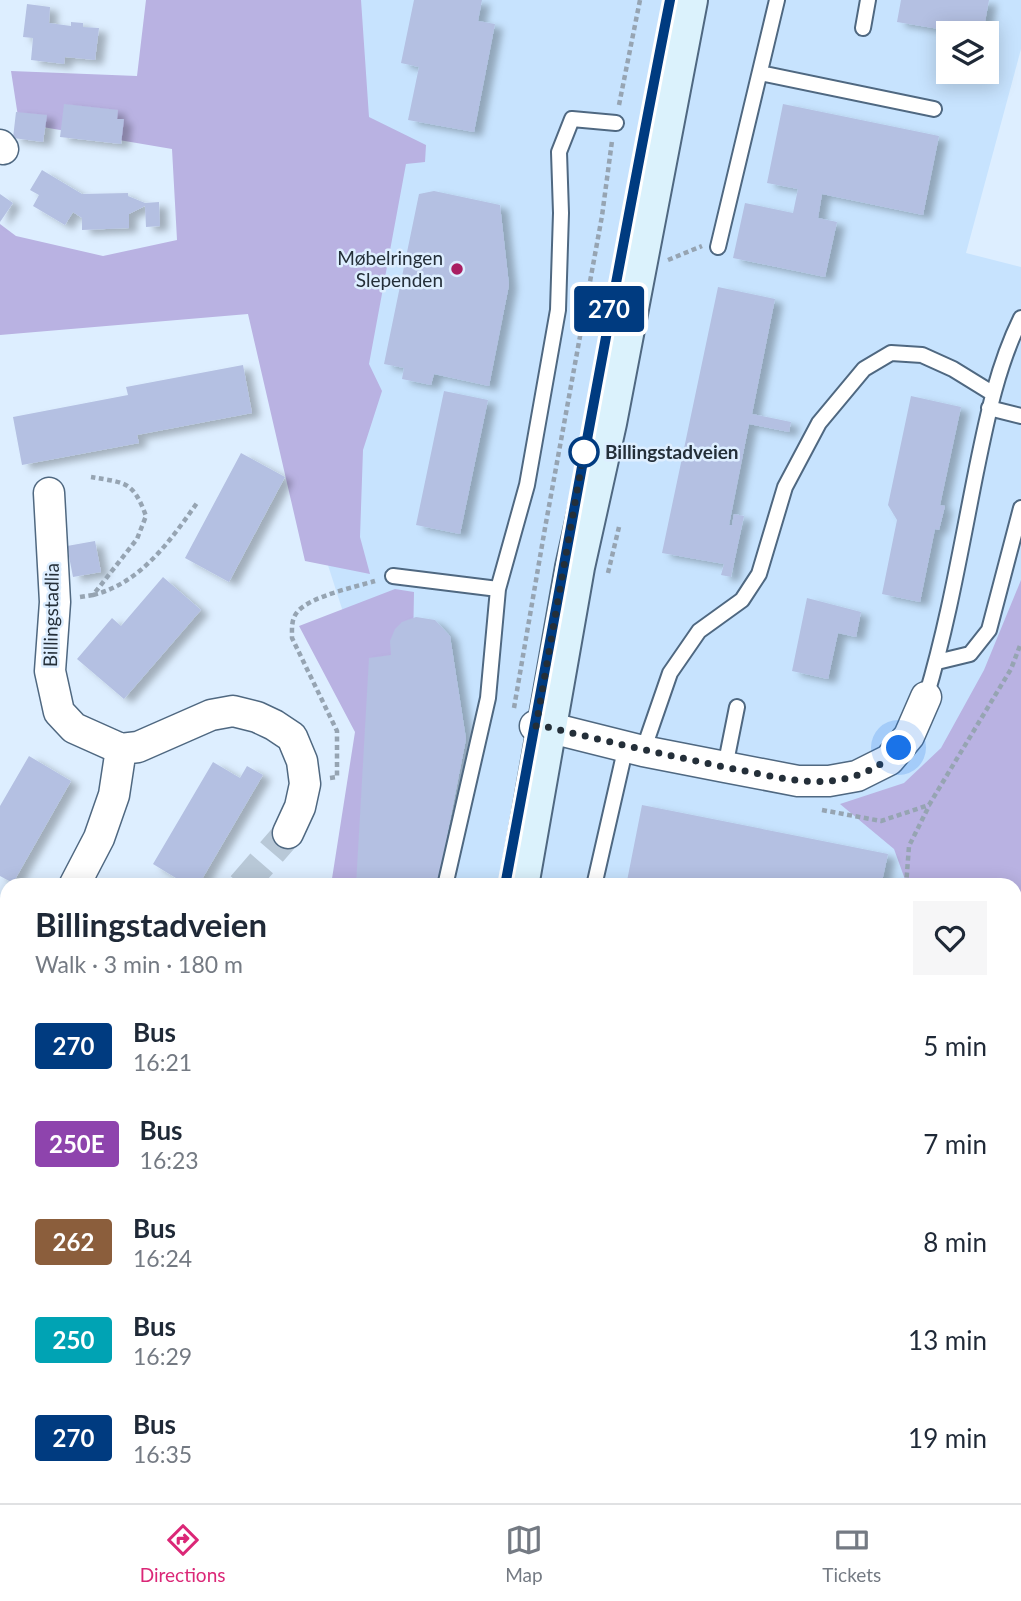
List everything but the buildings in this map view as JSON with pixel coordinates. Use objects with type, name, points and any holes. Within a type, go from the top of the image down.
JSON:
[{"type":"main road","points":[[506,878],[532,723],[620,250],[670,0]]},
{"type":"main road","points":[[520,878],[532,723],[575,568],[607,423],[688,0]]},
{"type":"street","name":"Billingstadlia","points":[[49,493],[55,602],[50,671],[59,712],[74,729],[121,749]]},
{"type":"street","points":[[532,723],[724,767],[798,781],[829,781],[857,776],[889,760],[909,736],[926,697]]},
{"type":"street","points":[[78,878],[99,838],[114,795],[121,749],[138,747],[211,715],[233,712],[257,716],[292,737],[302,761],[305,784],[300,807],[288,833]]},
{"type":"lane","points":[[720,243],[778,0]]},
{"type":"lane","points":[[863,28],[869,0]]},
{"type":"lane","points":[[760,73],[934,109]]},
{"type":"lane","points":[[447,878],[488,698],[498,589],[527,485],[558,310],[561,213],[559,152],[572,119],[615,123]]},
{"type":"lane","points":[[926,697],[937,662],[991,400],[1007,348],[1021,318]]},
{"type":"lane","points":[[596,878],[634,748],[670,673],[699,631],[742,600],[759,574],[785,487],[819,423],[864,369],[891,353],[922,355],[953,369],[991,400],[1021,416]]},
{"type":"lane","points":[[937,662],[970,654],[989,630],[1021,508]]},
{"type":"lane","points":[[393,576],[498,589]]},
{"type":"lane","points":[[724,767],[737,707]]},
{"type":"path","points":[[532,723],[545,528],[602,216],[615,123],[640,0]]},
{"type":"path","points":[[667,261],[720,243]]},
{"type":"path","points":[[91,477],[121,483],[137,494],[146,516],[137,538],[93,595]]},
{"type":"path","points":[[55,602],[112,590],[160,554],[197,503]]},
{"type":"path","points":[[305,784],[337,777],[337,731],[292,638],[292,623],[298,611],[311,602],[393,576]]},
{"type":"path","points":[[907,878],[909,846],[929,805]]},
{"type":"shaded area","points":[[146,0],[361,0],[369,117],[426,145],[425,162],[406,164],[369,364],[382,391],[363,450],[360,537],[370,574],[305,561],[248,314],[0,335],[0,224],[16,236],[103,256],[177,240],[172,149],[19,123],[11,71],[137,76]]},
{"type":"shaded area","points":[[323,0],[1021,0],[1021,49],[966,253],[1021,267],[1021,608],[933,878],[359,878],[379,724],[308,503]]},
{"type":"shaded area","points":[[1021,580],[1021,878],[904,878],[894,849],[840,804],[904,783],[941,748],[984,670]]},
{"type":"shaded area","points":[[395,589],[414,592],[411,753],[386,878],[332,878],[355,732],[299,626]]},
{"type":"tunnel","points":[[249,878],[288,833]]},
{"type":"bus line","name":"270","points":[[507,878],[620,253],[670,0]]},
{"type":"place","name":"Møbelringen Slependen","points":[[457,269]]},
{"type":"place","name":"Billingstadveien","points":[[584,452]]},
{"type":"route","points":[[584,452],[586,440],[536,726],[643,751],[798,781],[829,781],[857,776],[889,760],[899,748]]}]
